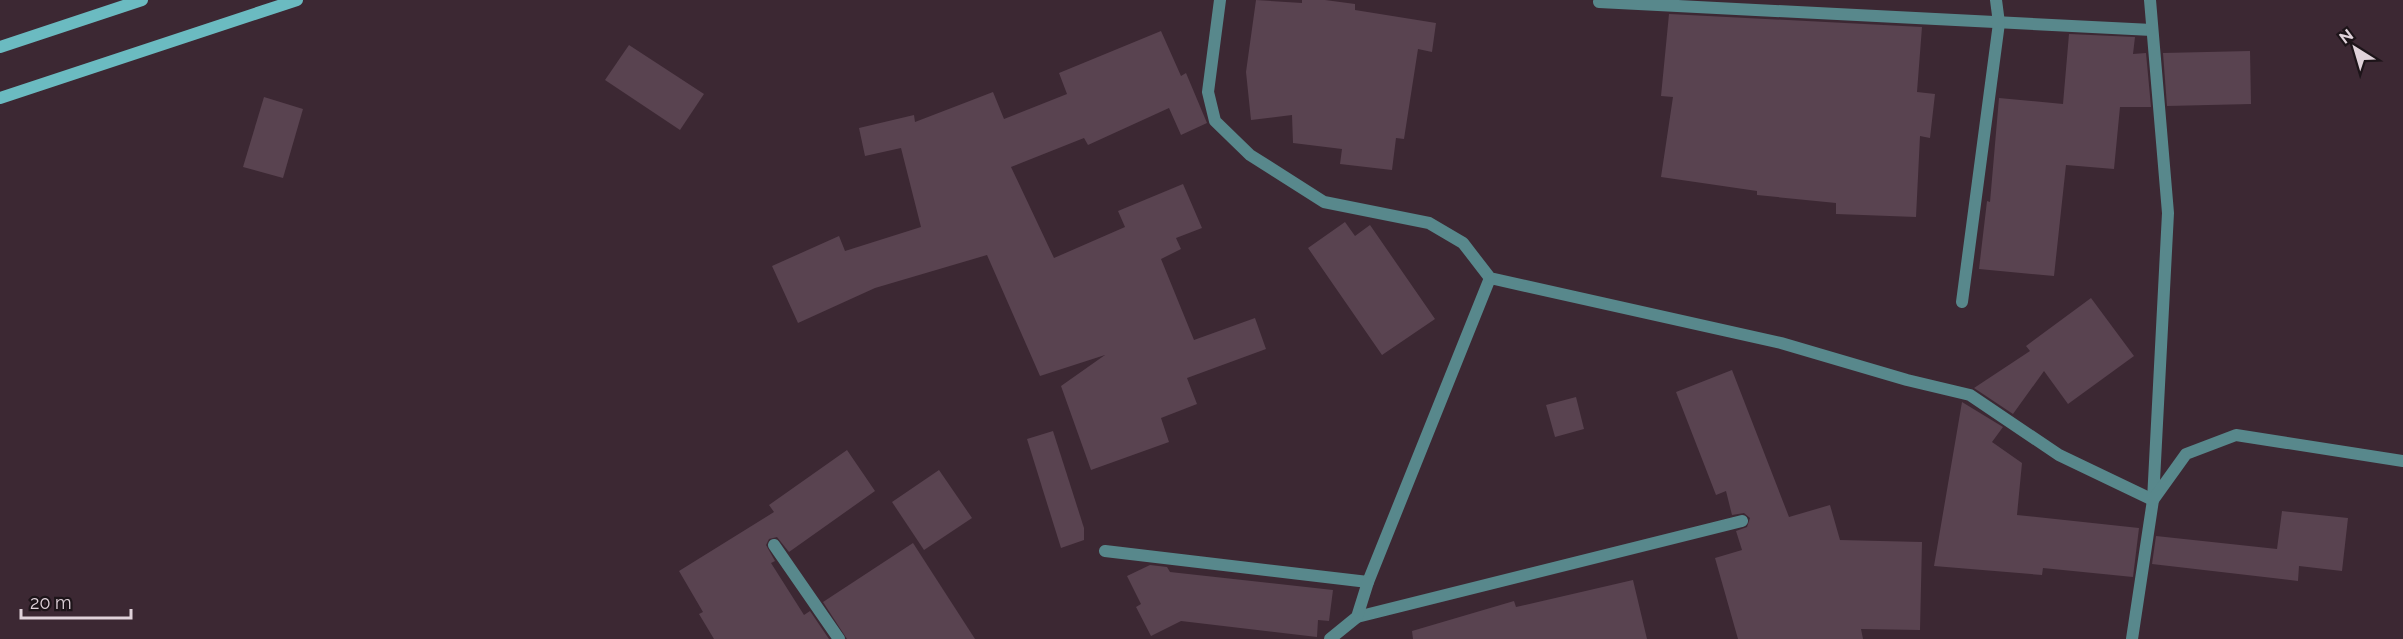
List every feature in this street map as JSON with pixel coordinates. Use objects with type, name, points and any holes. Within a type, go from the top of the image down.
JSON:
[{"type":"main road","points":[[0,47],[142,0]]},
{"type":"main road","points":[[0,98],[297,0]]},
{"type":"street","points":[[1220,0],[1208,92],[1215,121],[1250,155],[1324,202],[1429,223],[1463,243],[1490,278],[1781,343],[1907,380],[1970,395],[2059,455],[2153,500]]},
{"type":"street","points":[[1962,302],[1999,23],[1996,0]]},
{"type":"street","points":[[2132,639],[2153,500],[2168,213],[2150,0]]},
{"type":"street","points":[[1599,2],[2152,30]]},
{"type":"street","points":[[1357,617],[1368,582],[1490,278]]},
{"type":"street","points":[[2153,500],[2186,454],[2236,435],[2403,461]]},
{"type":"street","points":[[1330,639],[1357,617],[1742,521]]},
{"type":"street","points":[[774,545],[839,639]]},
{"type":"street","points":[[1105,550],[1368,582]]},
{"type":"building","points":[[1256,0],[1302,3],[1302,0],[1325,0],[1355,4],[1355,10],[1436,23],[1432,52],[1418,49],[1404,139],[1396,138],[1392,170],[1340,164],[1342,149],[1293,143],[1292,115],[1251,120],[1246,72]]},
{"type":"building","points":[[1669,14],[1922,27],[1917,92],[1935,94],[1930,138],[1920,136],[1916,217],[1836,214],[1836,203],[1757,195],[1757,191],[1661,177],[1673,97],[1661,96]]},
{"type":"building","points":[[1161,31],[1181,76],[1186,73],[1207,123],[1181,135],[1169,108],[1088,145],[1084,138],[1011,167],[1054,258],[1125,227],[1118,211],[1183,184],[1202,228],[1176,238],[1181,249],[1161,259],[1194,340],[1255,318],[1266,349],[1187,378],[1197,404],[1161,418],[1169,442],[1091,470],[1061,386],[1105,355],[1040,376],[987,255],[875,288],[798,323],[772,266],[839,236],[845,251],[921,227],[901,148],[865,156],[859,128],[914,115],[915,122],[993,92],[1004,119],[1067,94],[1059,73]]},
{"type":"building","points":[[2069,34],[2135,37],[2133,54],[2146,53],[2151,107],[2120,107],[2114,169],[2066,165],[2054,276],[1979,269],[1987,201],[1990,202],[1999,98],[2063,104]]},
{"type":"building","points":[[629,45],[704,94],[680,130],[605,80]]},
{"type":"building","points":[[2250,51],[2251,104],[2167,106],[2163,53]]},
{"type":"building","points":[[264,97],[303,109],[283,178],[243,167]]},
{"type":"building","points":[[1345,222],[1355,236],[1370,225],[1435,319],[1382,355],[1308,248]]},
{"type":"building","points":[[2091,298],[2134,356],[2068,404],[2044,371],[2013,414],[1974,388],[2030,351],[2026,346]]},
{"type":"building","points":[[1732,370],[1789,517],[1830,505],[1840,540],[1922,542],[1920,630],[1861,629],[1863,639],[1738,639],[1715,558],[1742,550],[1736,531],[1747,527],[1750,518],[1744,513],[1732,515],[1726,491],[1716,495],[1676,392]]},
{"type":"building","points":[[1576,397],[1584,429],[1555,437],[1546,405]]},
{"type":"building","points":[[1962,402],[2003,427],[1992,442],[2022,463],[2017,515],[2139,528],[2133,577],[2043,568],[2042,575],[1934,566]]},
{"type":"building","points":[[1053,431],[1084,528],[1084,540],[1061,548],[1027,439]]},
{"type":"building","points":[[847,450],[875,491],[789,552],[777,537],[769,539],[766,545],[775,561],[771,563],[804,615],[810,611],[829,639],[714,639],[699,614],[703,612],[679,571],[774,512],[769,505]]},
{"type":"building","points":[[939,470],[972,518],[924,550],[892,502]]},
{"type":"building","points":[[2282,511],[2348,518],[2342,571],[2299,566],[2298,581],[2152,564],[2156,536],[2277,549]]},
{"type":"building","points":[[913,543],[975,639],[847,639],[823,602]]},
{"type":"building","points":[[1150,565],[1167,567],[1170,572],[1333,590],[1329,621],[1318,620],[1317,637],[1181,621],[1151,636],[1136,607],[1141,604],[1127,576]]},
{"type":"building","points":[[1633,580],[1647,639],[1413,639],[1412,631],[1514,601],[1516,607]]}]
